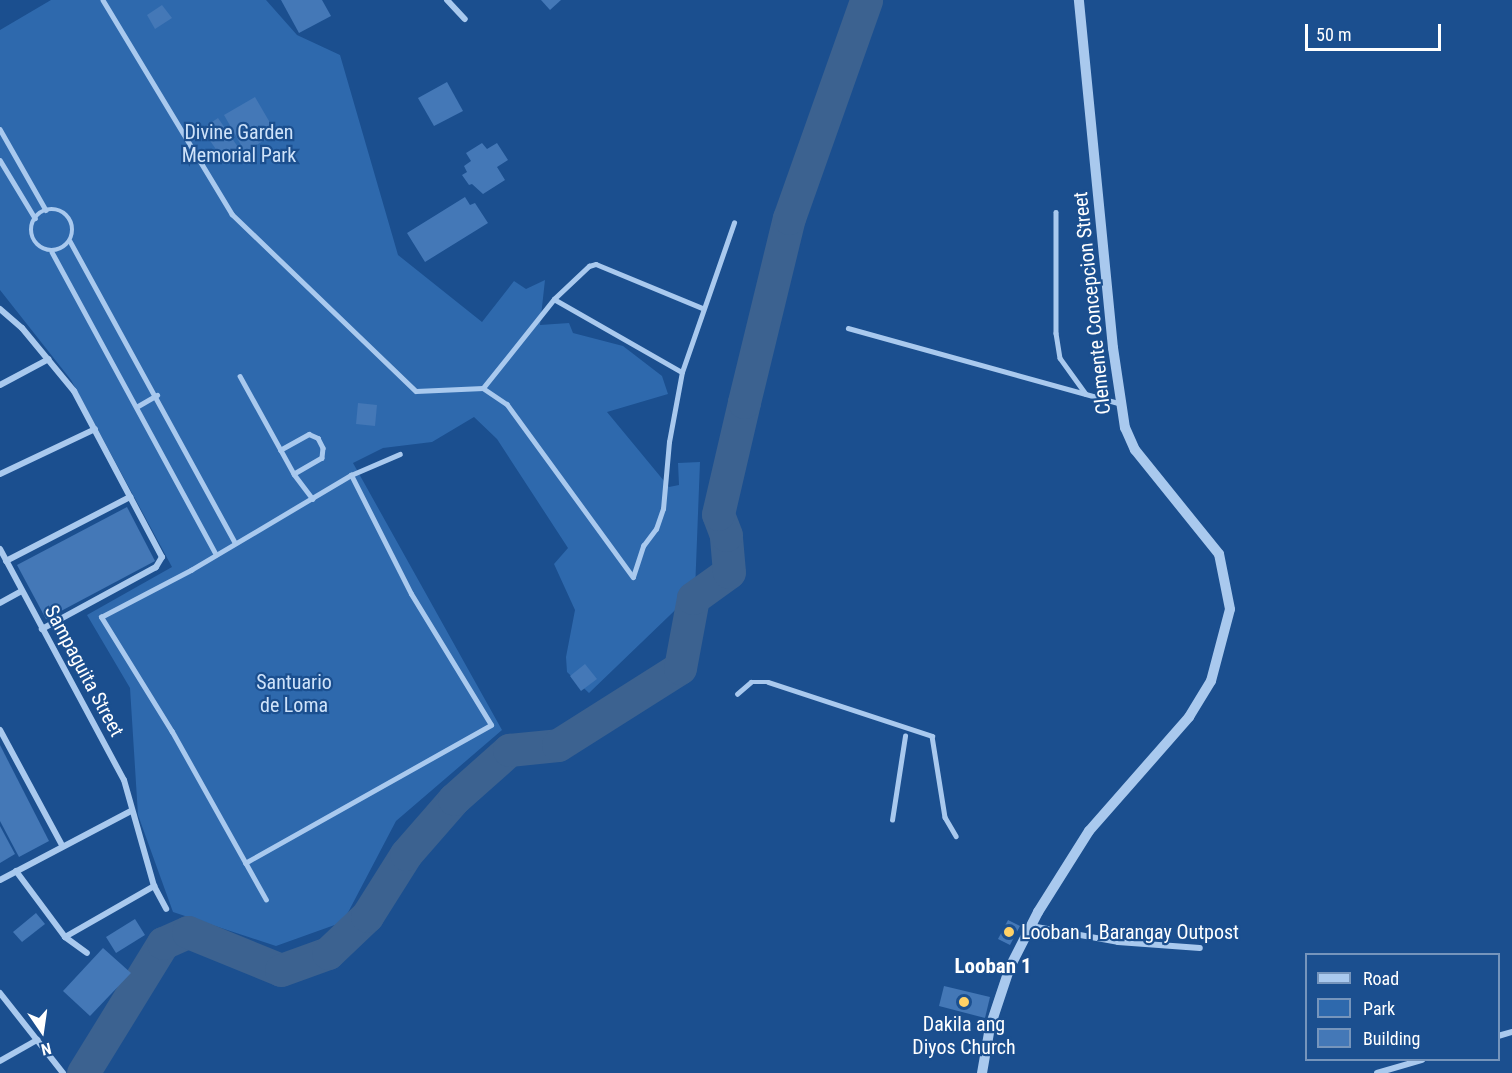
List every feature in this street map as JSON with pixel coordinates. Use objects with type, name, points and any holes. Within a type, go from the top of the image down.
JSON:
[{"type":"street","points":[[447,0],[465,19]]},
{"type":"street","name":"Clemente Concepcion Street","points":[[982,1073],[990,1027],[1010,967],[1031,926],[1089,831],[1189,717],[1211,681],[1230,609],[1219,554],[1135,450],[1119,404],[1079,0]]},
{"type":"street","points":[[0,309],[49,359],[74,391],[162,557],[156,567],[42,629]]},
{"type":"street","points":[[0,385],[49,359]]},
{"type":"street","points":[[0,474],[95,429]]},
{"type":"street","points":[[6,561],[130,497]]},
{"type":"street","name":"Sampaguita Street","points":[[0,549],[124,780],[154,886],[166,909]]},
{"type":"street","points":[[0,603],[22,591]]},
{"type":"street","points":[[0,730],[62,845]]},
{"type":"street","points":[[0,880],[62,845],[131,811]]},
{"type":"street","points":[[16,871],[65,937],[87,953]]},
{"type":"street","points":[[65,937],[154,886]]},
{"type":"street","points":[[1031,926],[1118,942],[1200,948]]},
{"type":"street","points":[[0,993],[63,1073]]},
{"type":"street","points":[[0,1061],[37,1040]]},
{"type":"street","points":[[1377,1073],[1416,1061]]},
{"type":"lane","points":[[103,0],[232,214],[416,391],[483,388],[507,405],[633,577],[642,546],[656,529],[663,509],[669,442],[682,372],[702,308],[734,224]]},
{"type":"lane","points":[[0,129],[46,210]]},
{"type":"lane","points":[[0,160],[35,218]]},
{"type":"lane","points":[[216,554],[138,406],[52,252],[34,242],[30,229],[35,218],[46,210],[57,210],[70,219],[70,241],[157,395],[235,543]]},
{"type":"lane","points":[[1056,212],[1056,333],[1060,358],[1086,394]]},
{"type":"lane","points":[[52,252],[70,241]]},
{"type":"lane","points":[[483,388],[554,299],[583,268],[596,264],[702,308]]},
{"type":"lane","points":[[554,299],[682,372]]},
{"type":"lane","points":[[848,328],[1119,404]]},
{"type":"lane","points":[[240,376],[294,474],[313,499]]},
{"type":"lane","points":[[138,406],[157,395]]},
{"type":"lane","points":[[280,450],[309,434],[318,438],[324,448],[322,458],[294,474]]},
{"type":"lane","points":[[266,900],[172,732],[101,617],[313,499],[351,475],[400,454]]},
{"type":"lane","points":[[245,863],[491,725],[411,594],[351,475]]},
{"type":"lane","points":[[737,694],[751,682],[768,682],[932,736],[945,817],[956,836]]},
{"type":"lane","points":[[892,820],[905,736]]},
{"type":"green space","points":[[51,0],[266,0],[297,35],[340,55],[398,255],[482,322],[514,281],[526,289],[545,280],[540,325],[569,323],[573,333],[623,346],[662,376],[668,394],[607,412],[669,487],[679,485],[678,463],[700,462],[695,591],[589,693],[567,672],[566,657],[575,610],[554,564],[568,548],[497,439],[474,417],[432,442],[383,448],[353,463],[502,730],[396,821],[343,922],[276,946],[173,912],[138,815],[130,688],[87,615],[172,567],[71,380],[0,290],[0,30]]},
{"type":"building","points":[[281,0],[322,0],[331,16],[299,33]]},
{"type":"building","points":[[541,0],[561,0],[550,10]]},
{"type":"building","points":[[162,5],[172,18],[155,29],[147,15]]},
{"type":"building","points":[[447,82],[463,111],[434,126],[418,98]]},
{"type":"building","points":[[255,97],[276,133],[245,152],[224,115]]},
{"type":"building","points":[[218,118],[240,150],[224,161],[202,129]]},
{"type":"building","points":[[482,143],[487,149],[497,143],[508,160],[497,167],[505,180],[483,194],[472,184],[469,185],[462,175],[467,172],[464,166],[471,161],[466,153]]},
{"type":"building","points":[[465,197],[470,205],[475,203],[488,223],[425,262],[407,233]]},
{"type":"building","points":[[358,403],[377,405],[375,426],[356,424]]},
{"type":"building","points":[[127,507],[155,561],[46,619],[17,565]]},
{"type":"building","points":[[585,664],[597,679],[581,691],[570,676]]},
{"type":"building","points":[[0,745],[49,841],[19,857],[0,821]]},
{"type":"building","points":[[0,826],[15,854],[0,863]]},
{"type":"building","points":[[36,913],[45,924],[22,942],[13,932]]},
{"type":"building","points":[[135,919],[145,935],[116,953],[106,937]]},
{"type":"building","name":"Looban 1 Barangay Outpost","points":[[1008,920],[1020,926],[1010,945],[998,939]]},
{"type":"building","points":[[103,948],[131,973],[90,1016],[63,991]]},
{"type":"building","name":"Dakila ang Diyos Church","points":[[944,986],[990,997],[985,1018],[939,1006]]},
{"type":"waterway","points":[[83,1073],[163,943],[188,932],[281,970],[328,953],[367,916],[406,854],[454,799],[509,750],[558,745],[680,668],[693,598],[729,572],[726,535],[718,514],[744,402],[789,218],[866,0]]},
{"type":"place","name":"Looban 1 Barangay Outpost","points":[[1009,932]]},
{"type":"place","name":"Dakila ang Diyos Church","points":[[964,1002]]},
{"type":"district","name":"Looban 1","points":[[993,966]]},
{"type":"park label","name":"Divine Garden Memorial Park","points":[[239,144]]},
{"type":"park label","name":"Santuario de Loma","points":[[294,694]]}]
